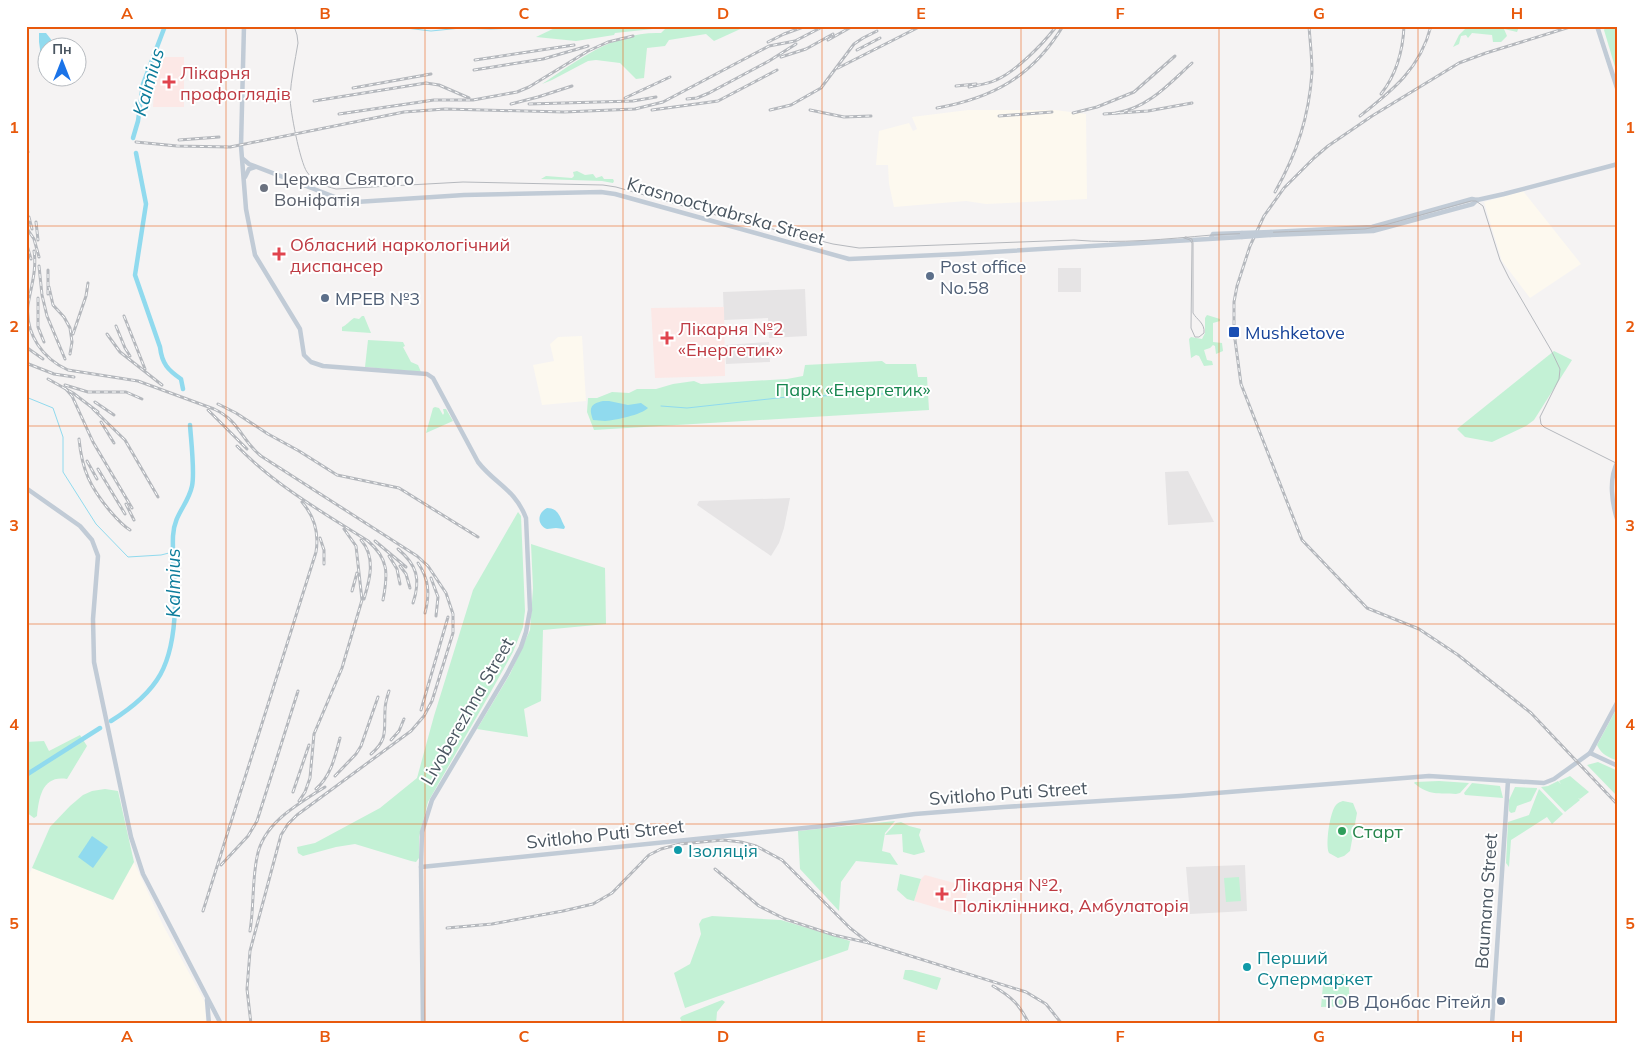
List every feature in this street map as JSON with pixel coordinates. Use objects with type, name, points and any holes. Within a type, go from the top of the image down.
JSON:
[{"type":"main road","name":"Livoberezhna Street","points":[[244,26],[242,158],[246,209],[255,255],[300,329],[303,350],[307,358],[315,364],[323,366],[430,375],[478,462],[484,470],[515,496],[526,518],[530,610],[526,632],[521,647],[507,674],[432,800],[422,832],[423,1024]]},
{"type":"main road","points":[[1597,26],[1618,91]]},
{"type":"main road","name":"Krasnooctyabrska Street","points":[[242,158],[245,162],[255,167],[340,199],[356,202],[464,195],[601,192],[615,194],[849,259],[960,254],[1372,227],[1472,199],[1477,200],[1618,164]]},
{"type":"main road","points":[[244,184],[247,172],[255,167]]},
{"type":"main road","points":[[1618,461],[1612,490],[1618,522]]},
{"type":"main road","points":[[26,488],[80,526],[92,540],[98,556],[93,625],[94,662],[131,837],[143,874],[221,1022],[209,1023],[207,996]]},
{"type":"main road","points":[[1618,701],[1590,753],[1618,766]]},
{"type":"main road","points":[[1595,744],[1597,753],[1607,761]]},
{"type":"main road","name":"Svitloho Puti Street","points":[[421,867],[824,826],[937,812],[1223,793],[1429,776],[1537,783],[1549,781],[1590,753]]},
{"type":"main road","points":[[1497,780],[1504,787],[1507,797]]},
{"type":"main road","name":"Baumana Street","points":[[1492,1024],[1508,781]]},
{"type":"main road","points":[[1507,797],[1514,784],[1518,782]]},
{"type":"shaded area","name":"Лікарня профоглядів","points":[[156,57],[184,57],[184,107],[153,107]]},
{"type":"shaded area","points":[[968,110],[1055,110],[1086,114],[1087,199],[986,204],[966,201],[894,207],[889,184],[888,165],[876,165],[879,131],[909,123],[913,131],[917,129],[912,117]]},
{"type":"shaded area","points":[[1523,191],[1581,264],[1530,298],[1502,261],[1484,202]]},
{"type":"shaded area","points":[[1058,268],[1081,268],[1081,292],[1058,292]]},
{"type":"shaded area","points":[[805,289],[807,336],[769,338],[768,318],[724,320],[723,292]]},
{"type":"shaded area","points":[[724,307],[725,376],[655,378],[651,308]]},
{"type":"shaded area","points":[[582,336],[586,401],[542,405],[533,365],[554,361],[550,344],[558,337]]},
{"type":"shaded area","points":[[769,342],[770,362],[726,364],[725,345]]},
{"type":"shaded area","points":[[1188,471],[1214,522],[1168,525],[1165,472]]},
{"type":"shaded area","points":[[790,498],[784,528],[779,543],[771,556],[697,505],[699,501]]},
{"type":"shaded area","points":[[134,862],[163,925],[205,1002],[206,1024],[26,1024],[26,881],[32,868],[113,900]]},
{"type":"shaded area","points":[[1245,865],[1247,911],[1190,914],[1186,867]]},
{"type":"shaded area","name":"Лікарня №2, Поліклінника, Амбулаторія","points":[[925,875],[969,887],[961,915],[914,901],[921,879]]},
{"type":"green space","points":[[559,26],[747,26],[714,41],[706,34],[669,40],[665,46],[647,48],[644,78],[636,79],[620,63],[596,60],[588,61],[542,84],[583,57],[613,42],[644,34],[661,33],[666,28],[672,27],[615,33],[614,35],[576,41],[536,37]]},
{"type":"green space","points":[[1468,26],[1519,27],[1517,32],[1504,29],[1507,36],[1501,42],[1493,42],[1492,35],[1472,33],[1468,38],[1466,35],[1461,36],[1459,44],[1453,47],[1459,35]]},
{"type":"green space","points":[[1606,26],[1618,26],[1618,77],[1604,30]]},
{"type":"green space","points":[[577,171],[585,175],[593,174],[596,178],[602,176],[604,179],[613,179],[614,181],[613,183],[541,179],[546,176],[572,178],[574,176],[573,172]]},
{"type":"green space","points":[[1207,315],[1220,319],[1220,321],[1213,323],[1213,342],[1222,343],[1223,351],[1216,354],[1215,346],[1213,345],[1204,350],[1207,360],[1212,361],[1213,365],[1204,366],[1199,356],[1196,355],[1191,358],[1189,339],[1191,337],[1202,339],[1205,333],[1205,318]]},
{"type":"green space","points":[[364,316],[371,333],[342,331],[342,327],[352,319],[359,319]]},
{"type":"green space","points":[[368,340],[403,342],[405,346],[403,347],[411,362],[418,365],[421,372],[365,367]]},
{"type":"green space","points":[[1554,351],[1572,360],[1534,420],[1526,426],[1492,442],[1465,437],[1457,429]]},
{"type":"green space","name":"Парк «Енергетик»","points":[[882,361],[886,364],[916,364],[918,377],[927,377],[929,410],[594,430],[587,412],[588,398],[597,398],[612,392],[629,393],[637,389],[656,389],[694,381],[701,384],[787,379],[803,376],[805,365]]},
{"type":"green space","points":[[433,408],[439,408],[443,415],[443,409],[446,409],[453,421],[426,433]]},
{"type":"green space","points":[[518,512],[521,516],[525,611],[523,627],[513,652],[428,802],[419,837],[419,858],[416,862],[411,861],[355,844],[303,856],[298,853],[297,847],[315,843],[380,808],[417,778],[473,590]]},
{"type":"green space","points":[[531,544],[605,568],[606,624],[543,630],[541,701],[524,709],[528,737],[477,729],[510,674],[530,630],[533,588]]},
{"type":"green space","points":[[1618,706],[1618,761],[1606,755],[1597,745]]},
{"type":"green space","points":[[80,735],[87,746],[67,779],[52,780],[44,788],[39,801],[37,816],[34,818],[26,812],[26,742],[44,741],[49,751]]},
{"type":"green space","points":[[1598,762],[1618,771],[1618,797],[1587,765]]},
{"type":"green space","points":[[1570,776],[1589,792],[1580,799],[1578,798],[1580,800],[1565,812],[1541,787],[1558,781],[1561,784],[1559,781]]},
{"type":"green space","points":[[1439,781],[1469,783],[1460,793],[1439,794],[1424,790],[1414,783]]},
{"type":"green space","points":[[1472,783],[1500,786],[1503,798],[1465,795],[1464,793]]},
{"type":"green space","points":[[1515,787],[1537,789],[1531,801],[1517,806],[1515,812],[1511,813],[1509,811],[1509,800]]},
{"type":"green space","points":[[105,789],[118,791],[134,862],[113,900],[32,868],[50,827],[83,795]]},
{"type":"green space","points":[[1539,789],[1563,814],[1552,824],[1547,817],[1511,840],[1509,867],[1506,863],[1508,822],[1529,815]]},
{"type":"green space","name":"Старт","points":[[1343,801],[1353,803],[1357,813],[1350,851],[1338,858],[1329,853],[1328,836],[1334,808]]},
{"type":"green space","points":[[895,821],[885,833],[882,851],[890,853],[898,865],[856,861],[841,882],[839,911],[800,869],[798,831]]},
{"type":"green space","points":[[901,822],[921,829],[919,835],[925,852],[914,855],[903,852],[902,834],[885,835],[896,823]]},
{"type":"green space","points":[[900,874],[921,879],[914,901],[907,899],[897,890]]},
{"type":"green space","points":[[1239,877],[1241,901],[1226,902],[1224,878]]},
{"type":"green space","points":[[712,916],[781,920],[850,941],[848,950],[685,1008],[674,973],[690,964],[701,934],[699,924],[702,919]]},
{"type":"green space","points":[[905,970],[912,970],[941,978],[937,990],[903,979]]},
{"type":"green space","points":[[1324,974],[1348,974],[1350,1006],[1321,1007]]},
{"type":"green space","points":[[722,1000],[725,1002],[717,1012],[716,1024],[683,1024],[680,1018],[682,1016]]},
{"type":"water","points":[[39,33],[46,33],[50,38],[39,38]]},
{"type":"water","points":[[603,401],[628,405],[641,403],[648,408],[640,413],[622,418],[605,421],[593,420],[591,410],[593,405]]},
{"type":"water","points":[[547,508],[557,512],[565,527],[564,529],[547,529],[541,525],[541,513]]},
{"type":"water","points":[[92,836],[108,847],[93,868],[78,857]]},
{"type":"waterway","name":"Kalmius","points":[[133,138],[138,121],[143,84],[165,26]]},
{"type":"waterway","points":[[389,26],[431,31],[461,28],[539,27]]},
{"type":"waterway","name":"Kalmius","points":[[136,153],[146,204],[135,275],[164,362],[181,379],[183,389]]},
{"type":"waterway","points":[[661,406],[687,408],[787,397],[909,393]]},
{"type":"waterway","points":[[26,397],[53,408],[63,437],[63,472],[96,524],[128,557],[161,555],[173,552]]},
{"type":"waterway","name":"Kalmius","points":[[111,721],[141,699],[152,687],[167,661],[174,628],[174,528],[190,493],[193,480],[190,425]]},
{"type":"waterway","name":"Kalmius","points":[[26,775],[100,728]]},
{"type":"tram line","points":[[294,26],[298,43],[292,77],[290,104],[299,147],[307,172],[320,183],[336,189],[463,182],[603,185],[833,244],[859,248],[1074,240],[1126,241],[1231,234],[1365,229],[1476,201],[1483,206],[1500,260],[1560,369],[1559,379],[1540,417],[1541,424],[1618,464]]},
{"type":"tram line","points":[[1186,237],[1192,239],[1193,243],[1193,313],[1202,324],[1204,330],[1204,333],[1199,337],[1195,337],[1191,328],[1192,243],[1184,238],[1186,237]]},
{"type":"railway","points":[[768,42],[806,26]]},
{"type":"railway","points":[[136,142],[177,146],[230,147],[404,112],[445,109],[564,112],[635,109],[663,102],[769,46],[795,41],[824,26]]},
{"type":"railway","points":[[828,40],[853,26]]},
{"type":"railway","points":[[838,68],[921,26]]},
{"type":"railway","points":[[937,108],[976,98],[1010,82],[1039,58],[1063,26]]},
{"type":"railway","points":[[1275,192],[1296,149],[1305,119],[1312,72],[1309,26]]},
{"type":"railway","points":[[1381,94],[1391,79],[1398,62],[1404,26]]},
{"type":"railway","points":[[1360,116],[1394,87],[1412,67],[1420,55],[1431,26]]},
{"type":"railway","points":[[1573,26],[1459,63],[1372,116],[1328,146],[1314,158],[1284,188],[1264,216],[1250,246],[1237,286],[1234,302],[1234,332],[1241,384],[1302,540],[1367,608],[1419,629],[1458,655],[1531,713],[1618,805]]},
{"type":"railway","points":[[969,87],[993,81],[1020,65],[1055,28]]},
{"type":"railway","points":[[770,110],[791,105],[821,88],[854,44],[877,31]]},
{"type":"railway","points":[[781,57],[806,49],[833,34]]},
{"type":"railway","points":[[339,114],[434,100],[473,100],[517,92],[529,87],[588,51],[608,42],[633,36]]},
{"type":"railway","points":[[857,50],[880,38]]},
{"type":"railway","points":[[687,99],[697,98],[709,93],[769,61],[796,44]]},
{"type":"railway","points":[[475,60],[574,45]]},
{"type":"railway","points":[[474,70],[543,59],[588,46]]},
{"type":"railway","points":[[1073,113],[1097,107],[1134,92],[1175,56]]},
{"type":"railway","points":[[1116,113],[1148,101],[1192,63]]},
{"type":"railway","points":[[652,110],[718,101],[777,70]]},
{"type":"railway","points":[[353,88],[431,74]]},
{"type":"railway","points":[[625,98],[670,77]]},
{"type":"railway","points":[[314,101],[426,83],[439,85],[469,98]]},
{"type":"railway","points":[[956,86],[976,84]]},
{"type":"railway","points":[[511,104],[572,86]]},
{"type":"railway","points":[[529,104],[633,101],[656,97]]},
{"type":"railway","points":[[1104,114],[1148,111],[1192,103]]},
{"type":"railway","points":[[810,110],[844,117],[871,116]]},
{"type":"railway","points":[[999,116],[1052,112]]},
{"type":"railway","points":[[179,140],[219,137]]},
{"type":"railway","points":[[26,146],[28,152]]},
{"type":"railway","points":[[29,217],[32,229]]},
{"type":"railway","points":[[36,222],[38,240]]},
{"type":"railway","points":[[26,227],[34,239],[39,257]]},
{"type":"railway","points":[[26,242],[31,259]]},
{"type":"railway","points":[[34,251],[34,271],[28,305],[29,326],[38,344],[51,359],[68,370],[138,381],[223,414],[230,419],[254,450],[261,456],[417,556],[428,566],[446,593],[453,614],[453,633],[432,701],[424,716],[411,731],[297,815],[281,835],[250,951],[247,989],[251,1024]]},
{"type":"railway","points":[[39,266],[42,295],[47,316],[65,359]]},
{"type":"railway","points":[[48,270],[48,294]]},
{"type":"railway","points":[[73,334],[86,296],[88,283]]},
{"type":"railway","points":[[49,287],[53,305],[64,317],[70,328],[72,342],[70,354]]},
{"type":"railway","points":[[38,298],[38,327],[44,342]]},
{"type":"railway","points":[[124,316],[145,369]]},
{"type":"railway","points":[[116,326],[130,356]]},
{"type":"railway","points":[[107,334],[120,352],[162,385]]},
{"type":"railway","points":[[26,347],[43,359]]},
{"type":"railway","points":[[26,363],[54,374],[74,377]]},
{"type":"railway","points":[[48,379],[73,393],[98,412]]},
{"type":"railway","points":[[65,385],[88,392],[126,392],[142,399]]},
{"type":"railway","points":[[65,388],[72,396],[93,442],[132,508]]},
{"type":"railway","points":[[95,402],[114,415]]},
{"type":"railway","points":[[218,404],[337,475],[399,488],[478,537]]},
{"type":"railway","points":[[93,409],[125,440],[158,497]]},
{"type":"railway","points":[[208,410],[247,449]]},
{"type":"railway","points":[[101,422],[114,443]]},
{"type":"railway","points":[[79,439],[82,460],[92,486],[110,511],[130,530]]},
{"type":"railway","points":[[237,446],[283,486],[368,541],[375,548],[380,554],[385,568],[386,582],[383,600]]},
{"type":"railway","points":[[87,461],[97,479]]},
{"type":"railway","points":[[98,469],[125,514]]},
{"type":"railway","points":[[203,911],[316,552],[315,526],[310,513],[302,502]]},
{"type":"railway","points":[[126,504],[134,520]]},
{"type":"railway","points":[[299,801],[305,792],[310,778],[314,734],[342,668],[362,600],[356,546],[344,529]]},
{"type":"railway","points":[[320,538],[324,550],[324,564]]},
{"type":"railway","points":[[361,540],[366,547],[370,561],[370,576],[364,599]]},
{"type":"railway","points":[[375,541],[406,567]]},
{"type":"railway","points":[[398,549],[409,561],[416,573],[417,587],[413,603]]},
{"type":"railway","points":[[389,556],[397,569],[400,584]]},
{"type":"railway","points":[[418,563],[428,587],[425,613]]},
{"type":"railway","points":[[400,566],[406,574],[410,588]]},
{"type":"railway","points":[[352,591],[357,573]]},
{"type":"railway","points":[[431,578],[438,597],[436,616]]},
{"type":"railway","points":[[421,710],[448,617]]},
{"type":"railway","points":[[221,865],[248,836],[257,821],[298,691]]},
{"type":"railway","points":[[371,754],[383,739],[385,705],[389,691]]},
{"type":"railway","points":[[335,776],[361,746],[378,697]]},
{"type":"railway","points":[[391,740],[399,731],[404,719]]},
{"type":"railway","points":[[316,789],[329,772],[340,738]]},
{"type":"railway","points":[[293,792],[309,745]]},
{"type":"railway","points":[[250,931],[255,866],[266,834],[274,824],[293,808],[325,787]]},
{"type":"railway","points":[[447,928],[492,924],[593,904],[612,893],[649,855],[661,849],[680,844],[723,840],[756,846],[782,860],[850,928],[869,943]]},
{"type":"railway","points":[[715,869],[759,906],[785,919],[1026,992],[1046,1004],[1062,1024]]},
{"type":"railway","points":[[993,986],[1015,1002],[1029,1024]]},
{"type":"place","name":"Лікарня профоглядів","points":[[169,82]]},
{"type":"place","name":"Церква Святого Воніфатія","points":[[264,188]]},
{"type":"place","name":"Обласний наркологічний диспансер","points":[[279,254]]},
{"type":"place","name":"Post office No.58","points":[[930,276]]},
{"type":"place","name":"МРЕВ №3","points":[[325,298]]},
{"type":"place","name":"Mushketove","points":[[1234,332]]},
{"type":"place","name":"Лікарня №2 «Енергетик»","points":[[667,338]]},
{"type":"place","name":"Старт","points":[[1342,831]]},
{"type":"place","name":"Ізоляція","points":[[678,850]]},
{"type":"place","name":"Лікарня №2, Поліклінника, Амбулаторія","points":[[942,894]]},
{"type":"place","name":"Перший Супермаркет","points":[[1247,967]]},
{"type":"place","name":"ТОВ Донбас Рітейл","points":[[1501,1001]]}]
